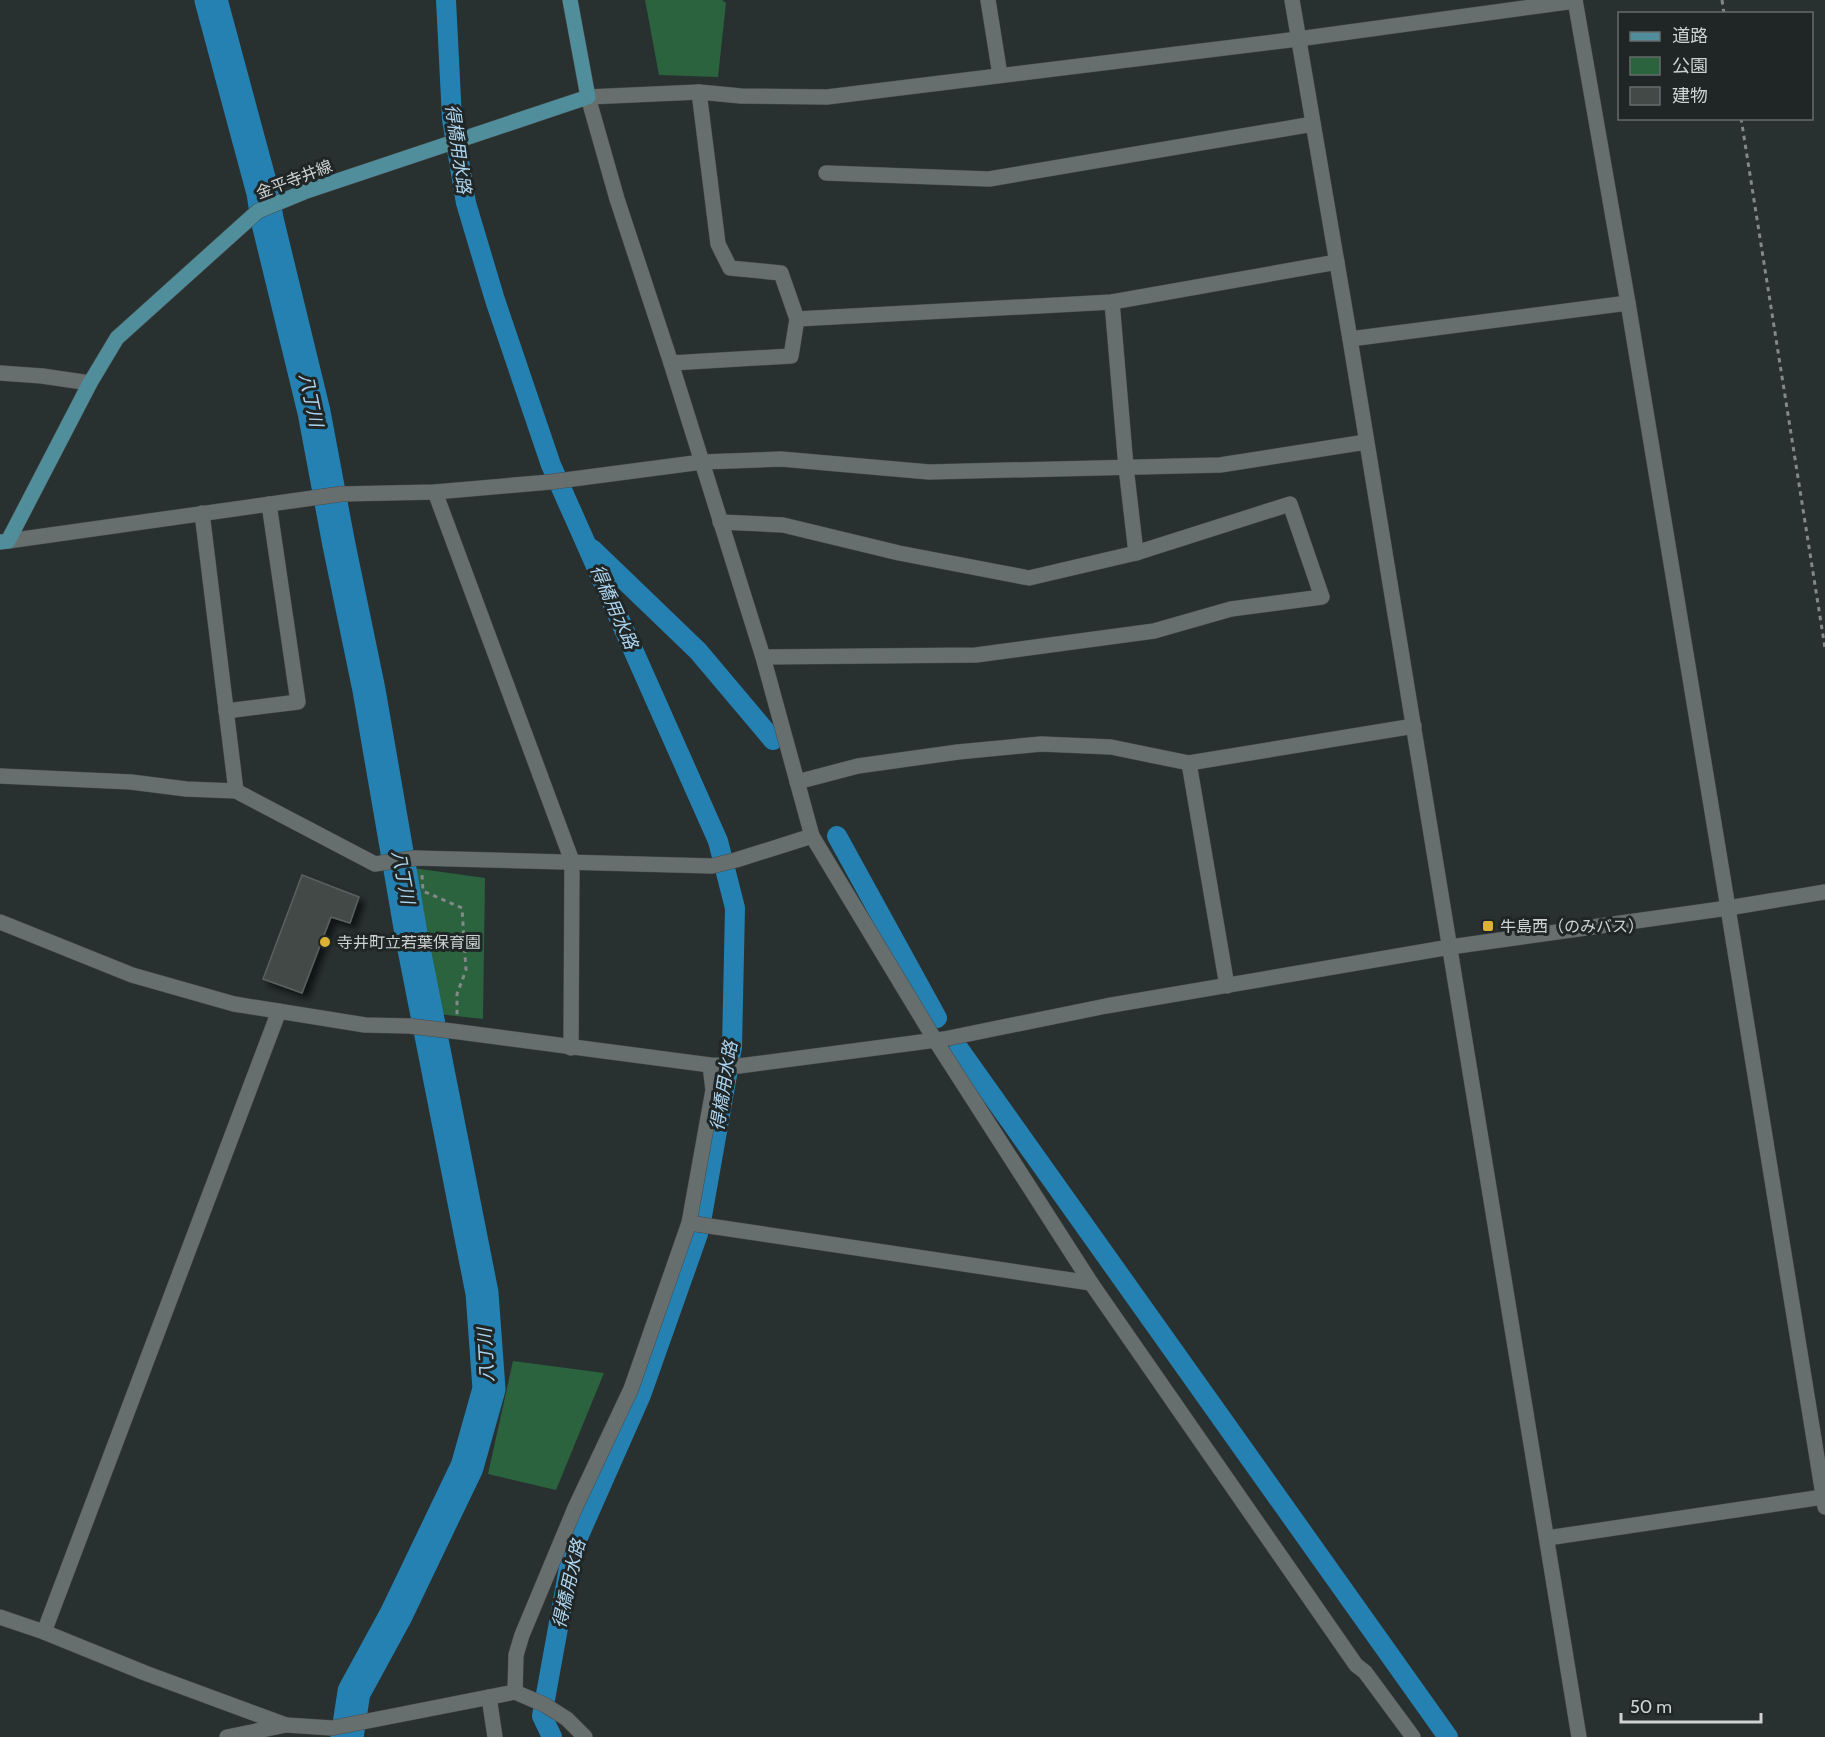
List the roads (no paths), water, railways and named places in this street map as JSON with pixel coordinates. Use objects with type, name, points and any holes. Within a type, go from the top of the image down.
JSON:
[{"type":"main road","points":[[570,0],[588,97]]},
{"type":"main road","name":"金平寺井線","points":[[4,541],[117,338],[258,212],[304,192],[588,97]]},
{"type":"street","points":[[988,0],[1000,75]]},
{"type":"street","points":[[1292,0],[1414,726],[1579,1737]]},
{"type":"street","points":[[1413,1737],[1365,1672],[1356,1665],[1091,1283],[812,836],[763,657],[617,199],[588,97],[699,92],[741,96],[827,97],[1298,39],[1575,1],[1628,303],[1824,1502],[1548,1538]]},
{"type":"street","points":[[671,363],[791,356],[797,319],[781,273],[730,268],[718,244],[699,92]]},
{"type":"street","points":[[826,173],[989,179],[1313,124]]},
{"type":"street","points":[[797,319],[1112,302],[1336,262]]},
{"type":"street","points":[[1112,302],[1136,553]]},
{"type":"street","points":[[1350,339],[1628,303]]},
{"type":"street","points":[[0,373],[90,383]]},
{"type":"street","points":[[4,541],[341,494],[435,492],[550,482],[702,462],[781,459],[929,472],[1221,465],[1366,442]]},
{"type":"street","points":[[435,492],[572,861],[571,1048]]},
{"type":"street","points":[[226,711],[298,702],[269,504]]},
{"type":"street","points":[[720,522],[783,525],[899,553],[1029,578],[1136,553],[1290,504],[1322,597],[1232,609],[1154,631],[976,655],[763,657]]},
{"type":"street","points":[[202,513],[236,791]]},
{"type":"street","points":[[797,782],[858,766],[958,752],[1041,744],[1111,747],[1189,763],[1414,726]]},
{"type":"street","points":[[1189,763],[1227,986]]},
{"type":"street","points":[[0,776],[131,782],[186,789],[236,791],[375,864],[417,858],[712,866],[812,836]]},
{"type":"street","points":[[0,922],[132,975],[234,1004],[365,1025],[409,1026],[571,1048],[739,1066],[940,1039],[1106,1006],[1450,947],[1825,892]]},
{"type":"street","points":[[44,1632],[279,1011]]},
{"type":"street","points":[[515,1692],[516,1655],[522,1635],[575,1508],[631,1389],[689,1223],[713,1090],[715,1065]]},
{"type":"street","points":[[689,1223],[1091,1283]]},
{"type":"street","points":[[0,1617],[286,1725]]},
{"type":"street","points":[[227,1737],[286,1725],[332,1728],[515,1692],[545,1705],[567,1719],[585,1737]]},
{"type":"street","points":[[489,1697],[495,1737]]},
{"type":"waterway","name":"八丁川","points":[[211,0],[263,193],[267,219],[314,412],[369,690],[412,939],[482,1293],[489,1389],[467,1467],[396,1615],[354,1692],[347,1737]]},
{"type":"waterway","name":"得橋用水路","points":[[446,0],[452,119],[466,203],[495,300],[551,465],[718,841],[735,908],[732,1047],[702,1216]]},
{"type":"waterway","points":[[592,549],[698,651],[773,740]]},
{"type":"waterway","points":[[837,836],[937,1018]]},
{"type":"waterway","points":[[959,1049],[1448,1737]]},
{"type":"waterway","name":"得橋用水路","points":[[552,1737],[542,1716],[572,1551],[641,1395],[698,1234]]},
{"type":"place","name":"牛島西（のみバス）","points":[[1488,926]]},
{"type":"place","name":"寺井町立若葉保育園","points":[[325,942]]}]
